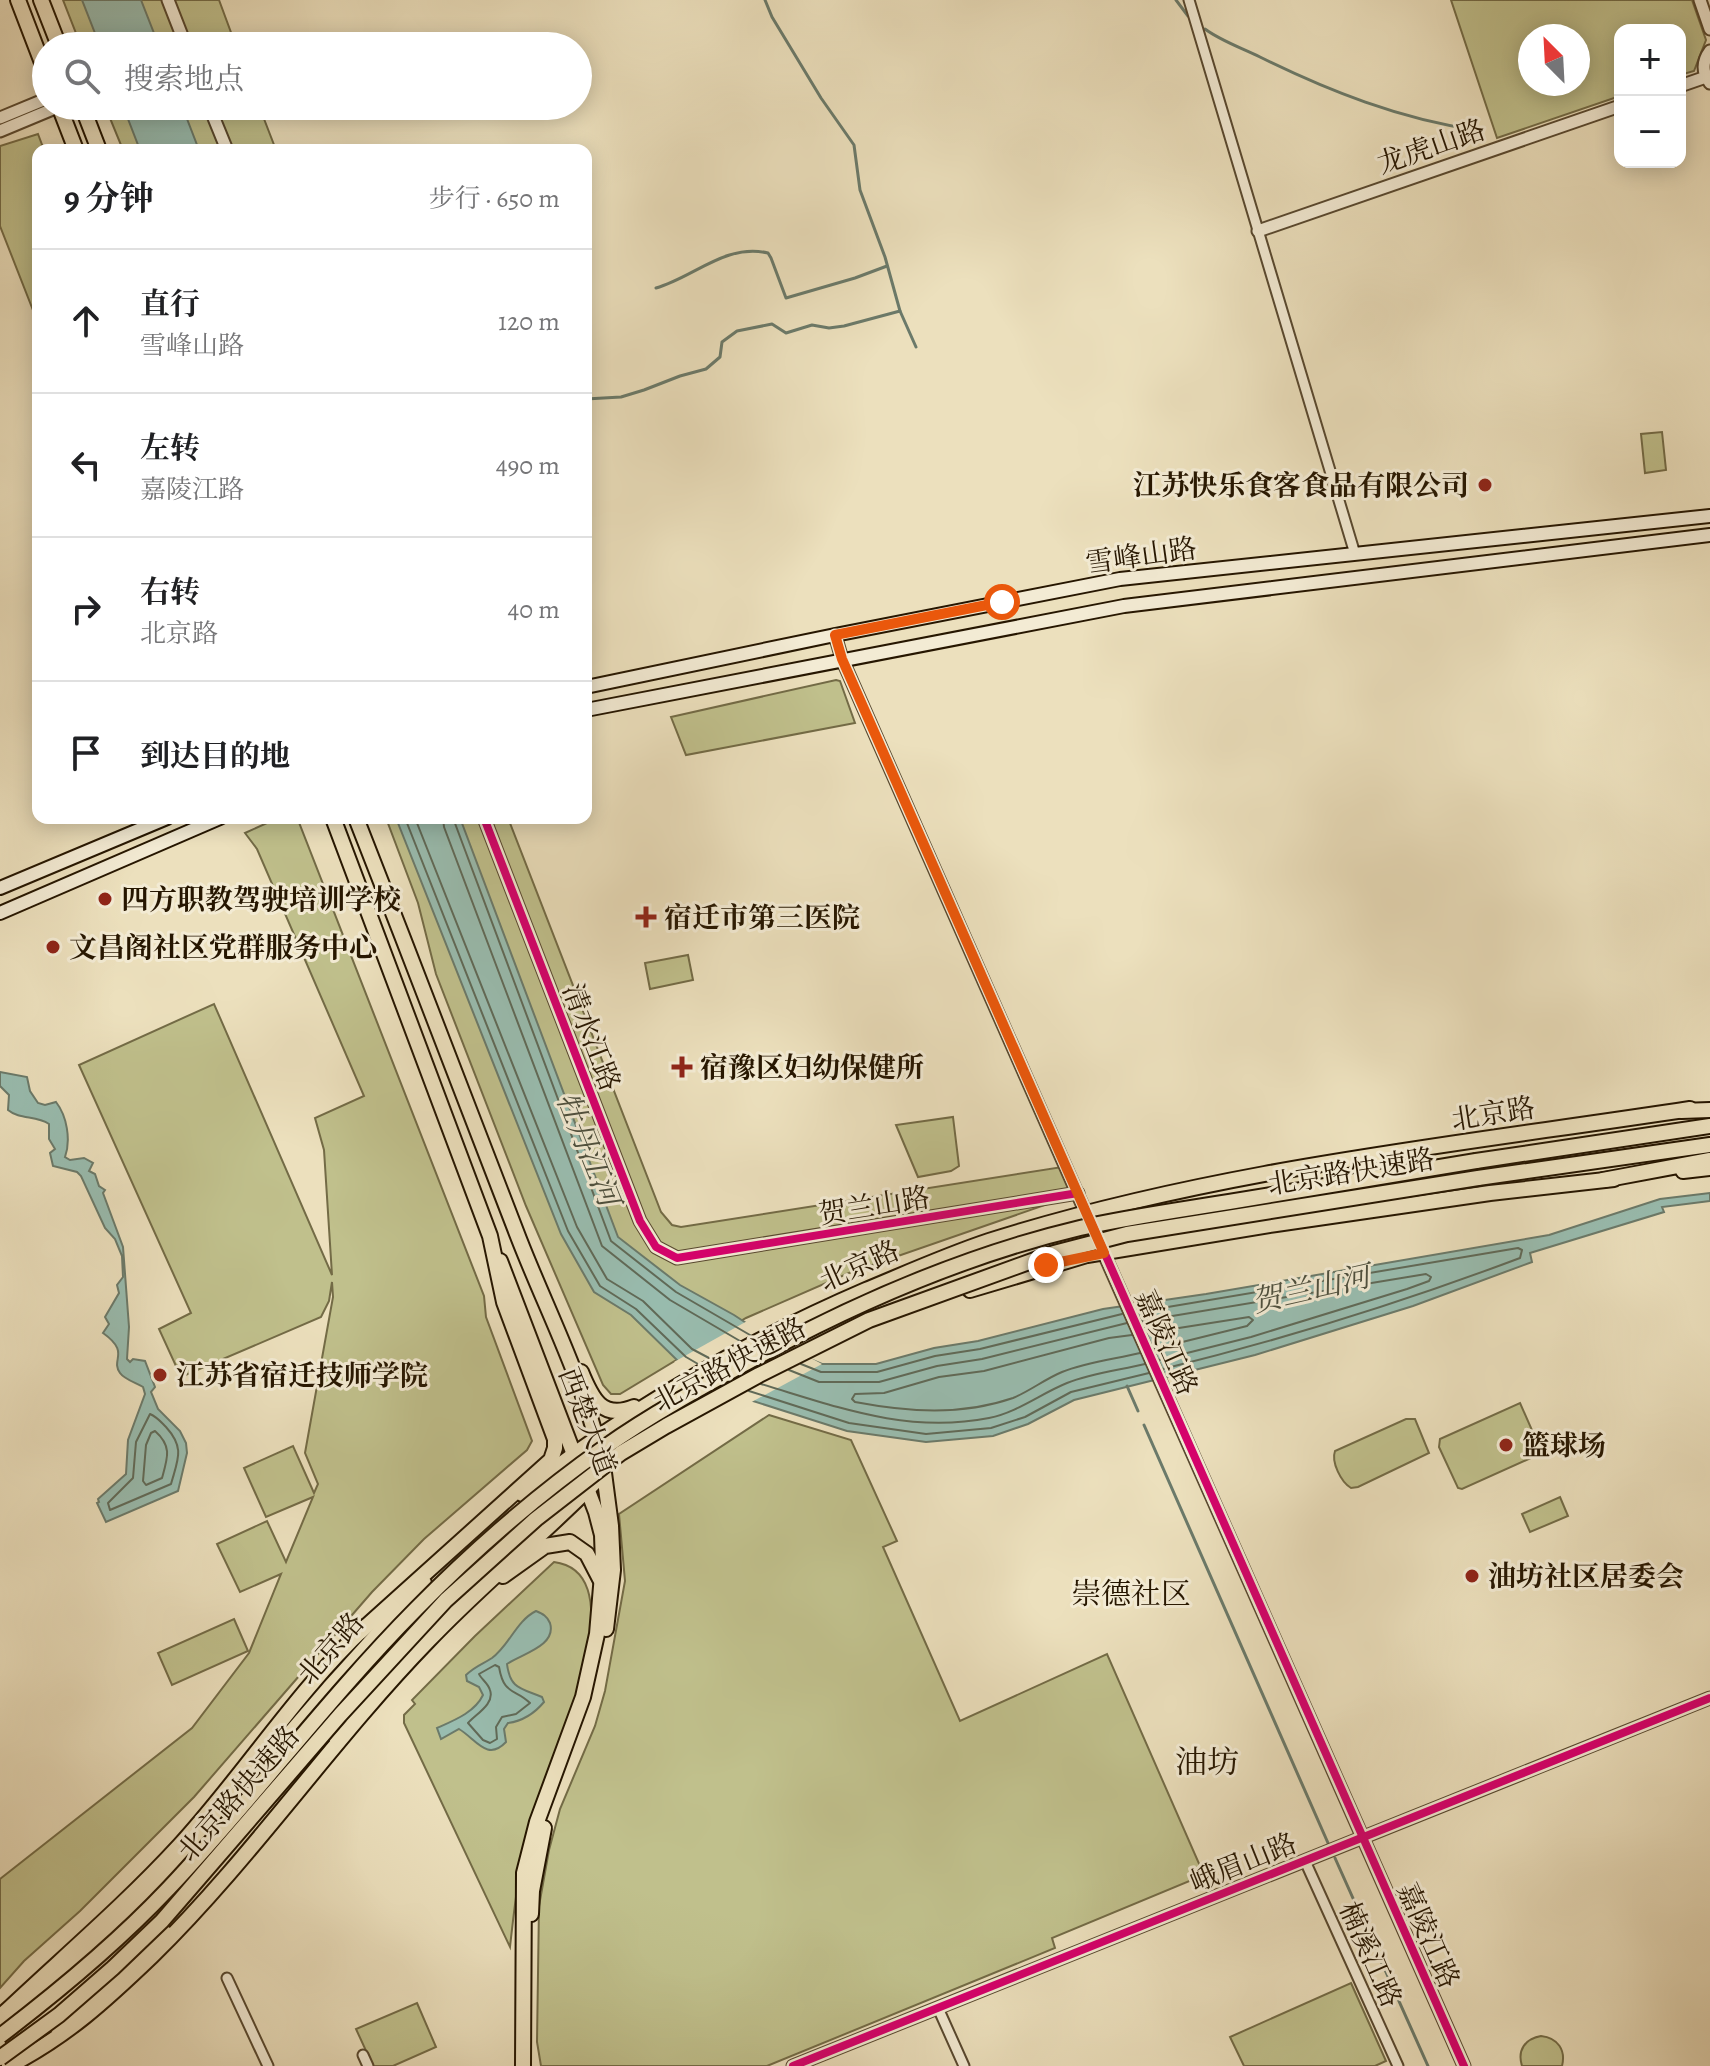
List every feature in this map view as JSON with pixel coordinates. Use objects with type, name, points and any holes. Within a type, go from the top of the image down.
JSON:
[{"type":"main road","points":[[18,0],[32,36]]},
{"type":"main road","points":[[41,0],[54,32]]},
{"type":"main road","points":[[64,120],[74,144]]},
{"type":"main road","points":[[87,120],[97,144]]},
{"type":"main road","name":"雪峰山路","points":[[592,686],[1120,579],[1710,516]]},
{"type":"main road","name":"雪峰山路","points":[[592,709],[1124,606],[1710,535]]},
{"type":"main road","points":[[0,888],[153,824]]},
{"type":"main road","points":[[0,913],[206,824]]},
{"type":"main road","name":"西楚大道","points":[[335,824],[587,1487],[602,1535],[603,1563],[597,1634],[583,1697],[537,1822],[524,1873],[523,2066]]},
{"type":"main road","name":"西楚大道","points":[[358,824],[584,1396],[598,1439],[604,1473],[613,1570],[606,1634],[585,1718],[558,1782],[541,1838],[532,1891],[530,2066]]},
{"type":"main road","name":"北京路","points":[[0,2025],[67,1972],[177,1865],[412,1594],[498,1513],[574,1455],[660,1396],[776,1330],[926,1264],[1031,1228],[1250,1176],[1710,1108]]},
{"type":"main road","name":"北京路快速路","points":[[0,2036],[101,1954],[165,1892],[416,1608],[523,1509],[607,1445],[684,1397],[821,1323],[968,1261],[1081,1228],[1476,1161],[1710,1126]]},
{"type":"main road","name":"北京路快速路","points":[[0,2058],[70,2005],[162,1921],[340,1715],[446,1600],[536,1519],[621,1453],[759,1375],[869,1320],[1054,1253],[1127,1234],[1710,1145]]},
{"type":"main road","points":[[1603,1180],[1710,1160]]},
{"type":"main road","points":[[0,2064],[85,2004],[154,1944],[226,1870],[369,1693],[526,1532],[656,1437],[811,1353],[930,1304],[1046,1265],[1104,1253],[1276,1224],[1710,1168]]},
{"type":"main road","points":[[514,1224],[587,1387],[598,1403],[609,1412],[620,1413],[660,1396]]},
{"type":"main road","points":[[0,2017],[180,1845],[360,1632],[551,1460],[555,1439],[504,1302],[490,1236]]},
{"type":"main road","points":[[9,2066],[62,2037],[113,1994],[200,1909],[364,1712],[428,1641],[587,1487]]},
{"type":"main road","points":[[405,1591],[498,1513]]},
{"type":"main road","points":[[465,1605],[545,1546],[557,1542],[570,1542],[580,1547],[593,1563],[600,1579]]},
{"type":"street","points":[[168,0],[181,32]]},
{"type":"street","points":[[1189,0],[1355,554]]},
{"type":"street","points":[[1700,0],[1710,29]]},
{"type":"street","points":[[1686,85],[1708,80],[1704,65],[1710,51]]},
{"type":"street","points":[[0,118],[32,105]]},
{"type":"street","name":"龙虎山路","points":[[1258,231],[1614,108]]},
{"type":"street","points":[[0,131],[32,117]]},
{"type":"street","points":[[215,120],[225,144]]},
{"type":"street","name":"嘉陵江路","points":[[835,635],[842,659],[1464,2066]]},
{"type":"street","name":"清水江路","points":[[486,824],[640,1221],[656,1247],[677,1258]]},
{"type":"street","name":"贺兰山路","points":[[677,1258],[1078,1193]]},
{"type":"street","name":"峨眉山路","points":[[793,2066],[1710,1698]]},
{"type":"street","name":"楠溪江路","points":[[1305,1861],[1398,2066]]},
{"type":"street","points":[[227,1978],[268,2066]]},
{"type":"street","points":[[938,2008],[964,2066]]},
{"type":"street","points":[[363,2055],[368,2066]]},
{"type":"green space","points":[[63,0],[219,0],[231,32],[76,32]]},
{"type":"green space","points":[[1451,0],[1692,0],[1706,40],[1694,71],[1686,73],[1686,24],[1614,24],[1614,98],[1497,138]]},
{"type":"green space","points":[[111,120],[264,120],[274,144],[121,144]]},
{"type":"green space","points":[[38,134],[42,144],[32,144],[32,308],[0,226],[0,146]]},
{"type":"green space","points":[[1662,432],[1666,470],[1645,473],[1641,434]]},
{"type":"green space","points":[[840,681],[855,723],[686,755],[671,717]]},
{"type":"green space","points":[[265,824],[300,824],[484,1296],[486,1317],[532,1441],[527,1450],[424,1539],[372,1592],[194,1797],[80,1911],[24,1961],[0,1988],[0,1879],[192,1728],[249,1653],[281,1574],[240,1592],[217,1544],[267,1521],[286,1562],[313,1497],[266,1517],[244,1468],[293,1446],[314,1493],[318,1484],[305,1453],[333,1297],[332,1282],[329,1301],[321,1317],[181,1377],[159,1329],[191,1313],[79,1065],[214,1004],[332,1275],[324,1150],[315,1118],[364,1096],[257,849],[245,833]]},
{"type":"green space","points":[[388,824],[510,824],[661,1212],[672,1225],[681,1227],[1062,1167],[1070,1185],[1065,1198],[849,1273],[746,1318],[620,1394],[611,1394],[603,1385],[526,1206],[436,974],[418,903]]},
{"type":"green space","points":[[688,955],[693,980],[650,989],[645,963]]},
{"type":"green space","points":[[953,1117],[959,1166],[951,1171],[918,1177],[896,1125]]},
{"type":"green space","points":[[1520,1403],[1542,1453],[1462,1489],[1458,1488],[1439,1447],[1440,1439]]},
{"type":"green space","points":[[769,1415],[851,1440],[897,1541],[883,1547],[960,1721],[1107,1654],[1204,1875],[1052,1938],[1055,1948],[767,2066],[541,2066],[537,2042],[539,1906],[560,1809],[595,1726],[605,1691],[625,1581],[619,1514]]},
{"type":"green space","points":[[1406,1419],[1415,1419],[1429,1453],[1358,1487],[1347,1485],[1336,1466],[1335,1451]]},
{"type":"green space","points":[[1560,1497],[1568,1516],[1530,1532],[1522,1514]]},
{"type":"green space","points":[[554,1562],[580,1575],[591,1603],[589,1642],[580,1686],[527,1838],[510,1947],[404,1723],[404,1715],[415,1704],[412,1700]]},
{"type":"green space","points":[[234,1619],[248,1651],[172,1685],[158,1653]]},
{"type":"green space","points":[[1351,1983],[1386,2061],[1375,2066],[1244,2066],[1230,2037]]},
{"type":"green space","points":[[417,2003],[436,2047],[393,2066],[373,2066],[356,2029]]},
{"type":"green space","points":[[1541,2036],[1552,2039],[1559,2046],[1563,2055],[1562,2066],[1522,2066],[1524,2046]]},
{"type":"water","points":[[82,0],[141,0],[154,32],[95,32]]},
{"type":"water","points":[[128,120],[187,120],[197,144],[138,144]]},
{"type":"water","name":"贺兰山河","points":[[398,824],[462,824],[618,1237],[680,1285],[786,1349],[822,1364],[876,1364],[1103,1309],[1549,1235],[1660,1199],[1710,1193],[1710,1201],[1662,1207],[1664,1212],[1530,1253],[1532,1262],[1413,1306],[1255,1355],[1074,1400],[1028,1424],[993,1436],[926,1442],[847,1431],[750,1400],[681,1364],[631,1315],[594,1292],[561,1234]]},
{"type":"water","points":[[0,1072],[27,1077],[30,1091],[38,1103],[56,1102],[67,1128],[65,1157],[70,1160],[84,1158],[93,1163],[89,1171],[95,1174],[99,1186],[105,1190],[103,1193],[123,1247],[129,1327],[127,1359],[130,1362],[133,1359],[145,1361],[155,1387],[151,1392],[158,1409],[180,1431],[186,1443],[187,1453],[178,1491],[106,1522],[98,1499],[126,1474],[128,1440],[145,1394],[143,1387],[120,1373],[116,1346],[103,1333],[109,1324],[105,1317],[119,1293],[117,1285],[123,1277],[122,1256],[81,1176],[77,1172],[53,1166],[50,1153],[55,1149],[49,1139],[49,1124],[8,1110],[9,1095],[0,1086]]},
{"type":"water","points":[[536,1611],[550,1623],[548,1638],[507,1664],[514,1683],[542,1697],[544,1702],[528,1716],[508,1723],[504,1729],[506,1742],[499,1748],[482,1747],[459,1729],[441,1739],[437,1728],[470,1711],[483,1695],[479,1687],[467,1681],[466,1675],[498,1653],[523,1621]]},
{"type":"pier","points":[[749,1320],[822,1364],[748,1404],[674,1362]]},
{"type":"waterway","points":[[765,0],[821,98],[854,145],[860,190],[885,257],[900,311],[916,347]]},
{"type":"waterway","points":[[1176,0],[1188,16]]},
{"type":"waterway","points":[[1205,29],[1286,69],[1365,102],[1420,119],[1476,130]]},
{"type":"waterway","points":[[656,288],[724,257],[753,251],[768,253],[786,298],[887,266]]},
{"type":"waterway","points":[[592,399],[621,397],[706,369],[720,357],[722,342],[737,331],[772,324],[786,333],[812,325],[829,328],[900,311]]},
{"type":"waterway","points":[[1127,1386],[1138,1411]]},
{"type":"waterway","points":[[1144,1425],[1328,1843]]},
{"type":"waterway","points":[[1335,1858],[1428,2066]]},
{"type":"cycle path","points":[[835,635],[842,659],[1464,2066]]},
{"type":"cycle path","points":[[486,824],[640,1221],[656,1247],[677,1258],[1078,1193]]},
{"type":"cycle path","points":[[793,2066],[1710,1698]]},
{"type":"place","name":"江苏快乐食客食品有限公司","points":[[1485,485]]},
{"type":"place","name":"四方职教驾驶培训学校","points":[[105,899]]},
{"type":"place","name":"宿迁市第三医院","points":[[646,917]]},
{"type":"place","name":"文昌阁社区党群服务中心","points":[[53,947]]},
{"type":"place","name":"宿豫区妇幼保健所","points":[[682,1067]]},
{"type":"place","name":"江苏省宿迁技师学院","points":[[160,1375]]},
{"type":"place","name":"篮球场","points":[[1506,1445]]},
{"type":"place","name":"油坊社区居委会","points":[[1472,1576]]},
{"type":"district","name":"崇德社区","points":[[1131,1594]]},
{"type":"district","name":"油坊","points":[[1207,1762]]},
{"type":"route","points":[[1002,602],[835,635],[842,659],[1104,1253],[1046,1265]]},
{"type":"water label","name":"牡丹江河","points":[[588,1149]]}]
